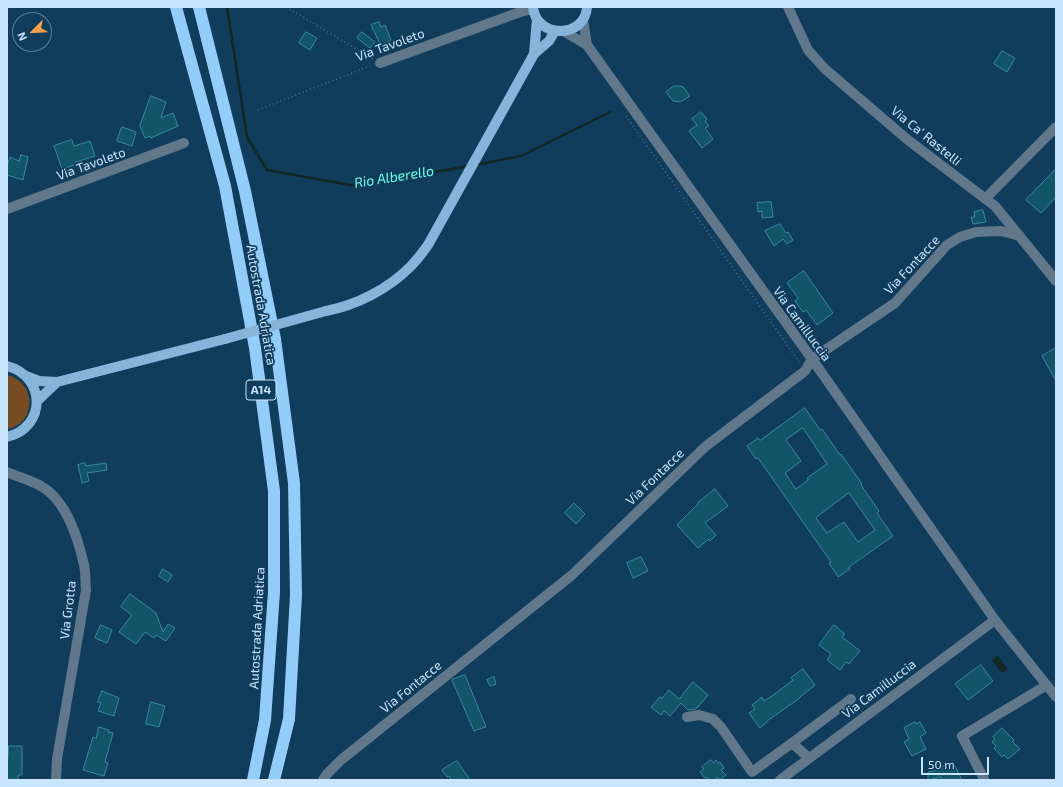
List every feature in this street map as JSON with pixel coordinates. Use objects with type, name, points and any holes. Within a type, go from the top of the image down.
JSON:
[{"type":"highway","name":"Autostrada Adriatica","points":[[176,7],[225,186],[255,348],[274,491],[274,592],[265,720],[253,780]]},
{"type":"highway","name":"Autostrada Adriatica","points":[[199,7],[245,191],[275,339],[294,483],[296,595],[289,719],[274,780]]},
{"type":"main road","points":[[533,8],[537,19],[534,54]]},
{"type":"main road","points":[[537,19],[548,29],[565,32],[578,26],[583,20],[588,8]]},
{"type":"main road","points":[[26,376],[39,381],[57,382],[225,339],[338,308],[361,300],[390,284],[410,267],[428,245],[534,54],[549,41],[555,31]]},
{"type":"main road","points":[[7,366],[21,371],[26,376],[34,388],[37,402],[35,412],[30,423],[20,432],[7,438]]},
{"type":"main road","points":[[37,402],[57,382]]},
{"type":"street","name":"Via Ca' Rastelli","points":[[788,7],[808,50],[825,69],[908,140],[995,206],[1056,281]]},
{"type":"street","name":"Via Tavoleto","points":[[380,63],[533,8]]},
{"type":"street","name":"Via Camilluccia","points":[[583,20],[586,45]]},
{"type":"street","name":"Via Camilluccia","points":[[565,32],[586,45],[812,359],[995,620],[1056,697]]},
{"type":"street","points":[[985,199],[1056,127]]},
{"type":"street","name":"Via Tavoleto","points":[[7,209],[184,143]]},
{"type":"street","name":"Via Fontacce","points":[[323,780],[341,760],[572,575],[706,446],[805,371],[812,359],[895,303],[947,245],[960,237],[976,232],[1001,232],[1020,236]]},
{"type":"street","name":"Via Grotta","points":[[9,471],[41,486],[62,506],[74,532],[84,567],[86,590],[57,759],[56,780]]},
{"type":"street","name":"Via Camilluccia","points":[[780,780],[995,620]]},
{"type":"street","points":[[984,779],[962,736],[1047,685]]},
{"type":"street","points":[[687,717],[699,715],[713,719],[721,727],[752,772],[851,699]]},
{"type":"street","points":[[792,743],[809,758]]},
{"type":"path","points":[[286,7],[380,63]]},
{"type":"path","name":"Via Tavoleto","points":[[258,110],[380,63]]},
{"type":"path","points":[[624,113],[805,371]]},
{"type":"shaded area","points":[[7,375],[17,379],[24,386],[30,403],[28,412],[24,419],[17,426],[7,429]]},
{"type":"shaded area","points":[[998,656],[1007,668],[1005,672],[1001,672],[992,660]]},
{"type":"building","points":[[379,22],[381,27],[385,25],[391,40],[381,46],[371,25]]},
{"type":"building","points":[[306,32],[317,38],[310,50],[299,43]]},
{"type":"building","points":[[362,32],[375,42],[370,48],[357,38]]},
{"type":"building","points":[[1002,51],[1015,58],[1007,72],[994,64]]},
{"type":"building","points":[[674,86],[683,87],[690,96],[680,102],[673,101],[666,92]]},
{"type":"building","points":[[151,96],[166,102],[161,118],[173,113],[178,126],[151,138],[150,136],[145,138],[140,126]]},
{"type":"building","points":[[701,112],[707,119],[705,121],[709,126],[705,128],[713,139],[702,148],[689,131],[697,125],[692,119]]},
{"type":"building","points":[[122,127],[136,132],[132,146],[117,141]]},
{"type":"building","points":[[72,140],[74,146],[90,141],[95,156],[76,162],[77,164],[62,169],[54,146]]},
{"type":"building","points":[[21,155],[28,157],[23,180],[7,175],[7,166],[10,157],[19,161]]},
{"type":"building","points":[[1056,169],[1056,197],[1041,213],[1026,200]]},
{"type":"building","points":[[771,202],[773,217],[762,218],[762,211],[758,212],[757,203]]},
{"type":"building","points":[[983,210],[986,222],[973,224],[971,217],[975,217],[974,212]]},
{"type":"building","points":[[780,224],[793,240],[787,244],[783,239],[774,246],[765,231]]},
{"type":"building","points":[[804,271],[833,313],[817,325],[806,310],[803,312],[795,301],[798,298],[787,283]]},
{"type":"building","points":[[1056,348],[1056,381],[1042,356]]},
{"type":"building","points":[[805,408],[862,484],[861,485],[879,511],[877,513],[893,536],[849,567],[850,569],[838,577],[829,563],[831,562],[758,458],[756,459],[747,446],[758,438],[760,440]],"holes":[[[803,428],[827,464],[807,478],[808,480],[796,489],[785,473],[801,461],[786,440]],[[849,493],[875,530],[858,542],[844,522],[827,533],[816,518]]]},
{"type":"building","points":[[85,463],[86,466],[106,463],[107,470],[87,473],[89,481],[82,483],[78,465]]},
{"type":"building","points":[[715,489],[728,506],[705,523],[716,535],[710,541],[709,539],[698,548],[677,525],[698,503]]},
{"type":"building","points":[[574,503],[585,514],[576,524],[565,513]]},
{"type":"building","points":[[641,557],[648,571],[633,578],[627,563]]},
{"type":"building","points":[[163,569],[172,575],[168,582],[159,576]]},
{"type":"building","points":[[130,594],[156,613],[163,632],[168,624],[175,628],[166,641],[156,635],[154,638],[145,632],[136,644],[119,632],[132,615],[121,607]]},
{"type":"building","points":[[101,625],[112,630],[107,643],[95,638]]},
{"type":"building","points":[[834,625],[845,634],[842,637],[860,651],[849,664],[846,662],[840,670],[827,660],[831,654],[819,645]]},
{"type":"building","points":[[981,665],[993,681],[968,700],[955,684]]},
{"type":"building","points":[[803,669],[815,685],[800,698],[767,721],[760,728],[749,713],[755,709],[752,705],[762,697],[764,701],[772,696],[793,680],[791,678]]},
{"type":"building","points":[[465,675],[486,727],[474,731],[452,680]]},
{"type":"building","points":[[494,677],[496,684],[490,686],[487,680]]},
{"type":"building","points":[[693,682],[708,695],[696,709],[688,710],[681,703],[670,716],[664,711],[661,715],[651,707],[669,690],[679,699]]},
{"type":"building","points":[[102,691],[119,698],[114,716],[98,711],[101,703],[98,702]]},
{"type":"building","points":[[151,702],[165,706],[159,727],[146,724]]},
{"type":"building","points":[[915,722],[916,724],[920,722],[926,733],[920,737],[926,749],[912,756],[904,742],[909,739],[904,728]]},
{"type":"building","points":[[99,727],[113,733],[105,762],[108,763],[104,776],[83,770],[93,737],[96,738]]},
{"type":"building","points":[[1002,728],[1014,740],[1013,742],[1020,749],[1008,759],[1004,755],[1002,757],[994,748],[996,746],[992,742],[995,739],[993,737]]},
{"type":"building","points":[[9,746],[22,746],[22,775],[18,775],[18,780],[7,780]]},
{"type":"building","points":[[711,760],[714,763],[716,760],[718,763],[720,762],[724,768],[721,770],[726,775],[720,780],[718,777],[714,780],[709,780],[700,772],[704,769],[702,767]]},
{"type":"building","points":[[457,761],[470,780],[451,780],[442,770]]},
{"type":"building","points":[[949,763],[953,769],[955,766],[962,780],[943,780],[941,777],[928,780],[928,772],[934,771]]},
{"type":"waterway","name":"Rio Alberello","points":[[227,7],[247,137],[267,170],[356,186],[469,166]]},
{"type":"waterway","name":"Rio Alberello","points":[[475,165],[521,156],[610,112]]}]
